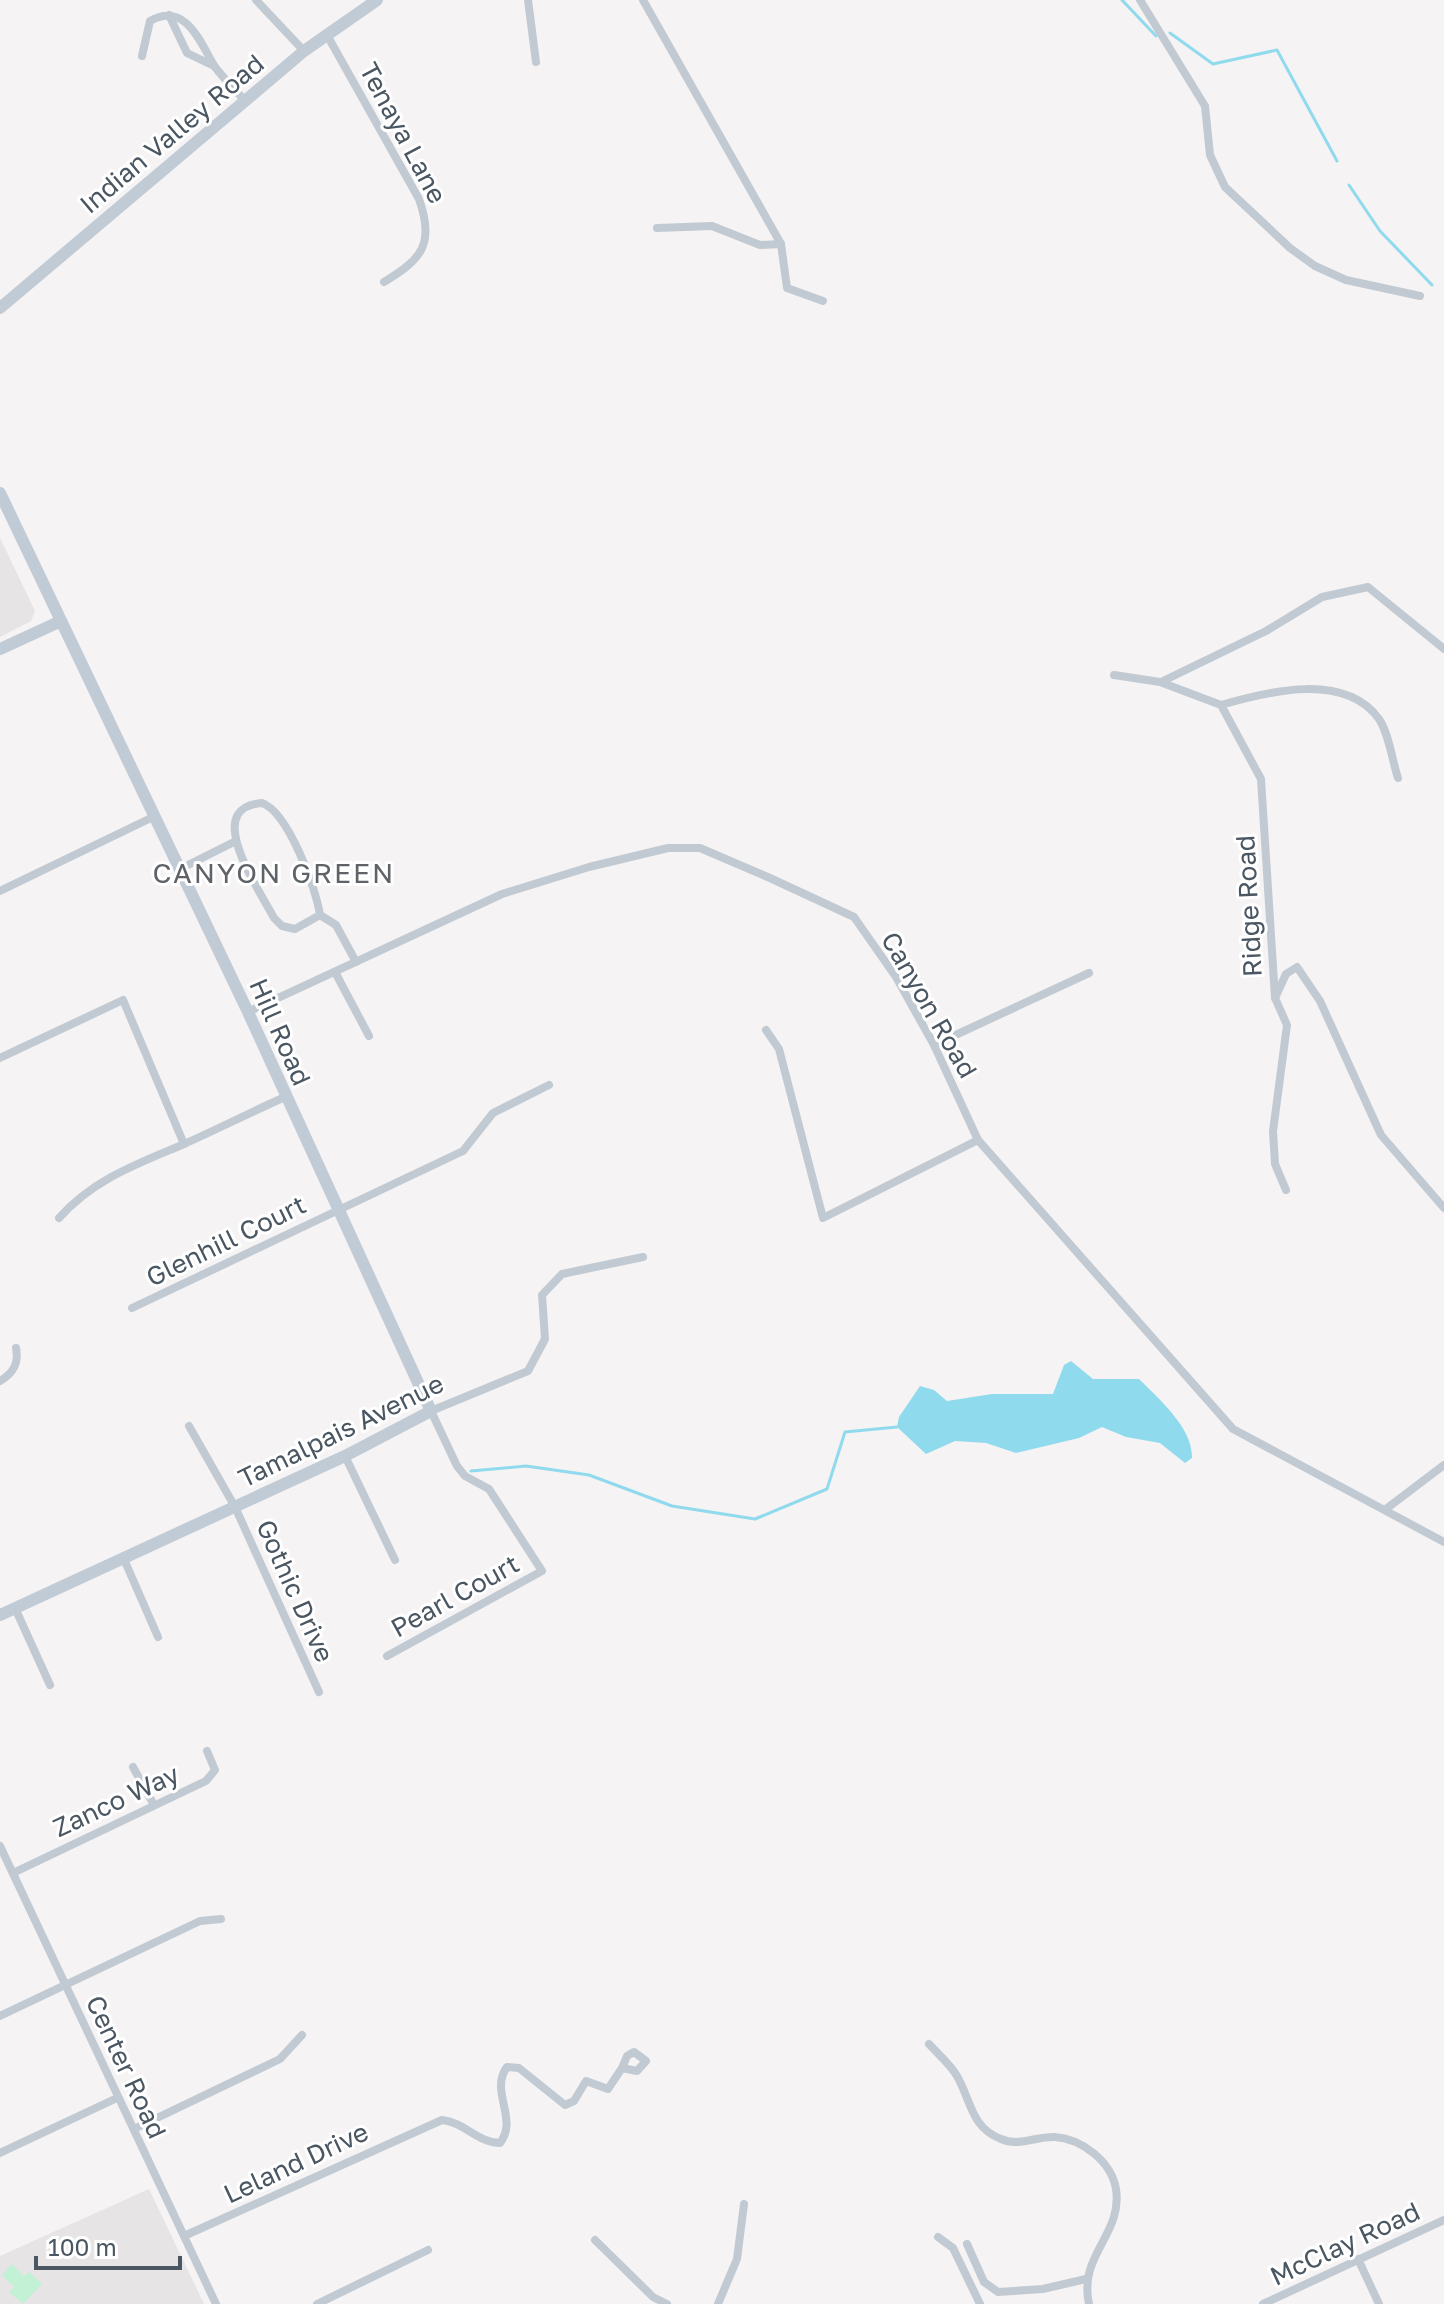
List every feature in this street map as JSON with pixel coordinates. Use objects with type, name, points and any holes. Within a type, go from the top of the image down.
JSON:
[{"type":"street","points":[[256,0],[304,51]]},
{"type":"street","name":"Indian Valley Road","points":[[0,308],[304,51],[377,0]]},
{"type":"street","points":[[528,0],[536,62]]},
{"type":"street","points":[[643,0],[781,244],[787,288],[823,301]]},
{"type":"street","points":[[1140,0],[1205,106],[1210,155],[1225,187],[1290,248],[1315,266],[1346,280],[1420,296]]},
{"type":"street","points":[[169,14],[187,53],[214,66]]},
{"type":"street","points":[[142,56],[150,21],[158,15],[181,17],[194,26],[214,66],[245,101]]},
{"type":"street","name":"Tenaya Lane","points":[[327,35],[419,199],[428,223],[424,245],[412,264],[384,282]]},
{"type":"street","points":[[657,228],[712,226],[760,245],[781,244]]},
{"type":"street","name":"Hill Road","points":[[0,493],[248,1012],[457,1466],[465,1476],[489,1489],[542,1571]]},
{"type":"street","points":[[1160,682],[1212,660],[1322,597],[1368,587],[1444,649]]},
{"type":"street","points":[[0,649],[61,621]]},
{"type":"street","points":[[1114,675],[1160,682],[1221,705],[1270,695],[1343,691],[1361,699],[1381,721],[1398,778]]},
{"type":"street","name":"Ridge Road","points":[[1221,705],[1261,779],[1275,998]]},
{"type":"street","points":[[320,915],[295,929],[281,925],[274,918],[236,841],[233,824],[240,809],[262,803],[274,809],[315,891],[320,915],[336,925],[356,962]]},
{"type":"street","points":[[0,891],[153,817]]},
{"type":"street","points":[[178,870],[236,841]]},
{"type":"street","name":"Canyon Road","points":[[248,1012],[502,894],[668,848],[700,848],[854,917],[896,977],[934,1045],[978,1140],[1233,1429],[1444,1542]]},
{"type":"street","name":"Ridge Road","points":[[1275,998],[1286,974],[1297,967],[1320,1001],[1381,1135],[1444,1208]]},
{"type":"street","points":[[335,972],[369,1036]]},
{"type":"street","points":[[934,1045],[1089,973]]},
{"type":"street","points":[[1275,998],[1287,1025],[1273,1131],[1275,1164],[1286,1190]]},
{"type":"street","points":[[0,1058],[123,1000],[184,1144]]},
{"type":"street","points":[[766,1030],[779,1049],[823,1218],[978,1140]]},
{"type":"street","name":"Glenhill Court","points":[[132,1308],[463,1151],[493,1113],[549,1085]]},
{"type":"street","points":[[59,1218],[72,1204],[128,1165],[184,1144],[285,1097]]},
{"type":"street","name":"Tamalpais Avenue","points":[[0,1615],[345,1456],[431,1411],[528,1371],[545,1339],[542,1295],[562,1274],[643,1257]]},
{"type":"street","points":[[0,1381],[10,1376],[18,1360],[16,1348]]},
{"type":"street","name":"Gothic Drive","points":[[189,1426],[235,1507],[319,1692]]},
{"type":"street","points":[[345,1456],[395,1560]]},
{"type":"street","points":[[1386,1509],[1444,1465]]},
{"type":"street","points":[[123,1557],[158,1637]]},
{"type":"street","name":"Pearl Court","points":[[387,1656],[542,1571]]},
{"type":"street","points":[[15,1608],[50,1685]]},
{"type":"street","name":"Zanco Way","points":[[13,1873],[206,1781],[215,1770],[207,1751]]},
{"type":"street","points":[[133,1767],[154,1805]]},
{"type":"street","name":"Center Road","points":[[0,1846],[216,2304]]},
{"type":"street","points":[[0,2016],[200,1921],[221,1919]]},
{"type":"street","points":[[134,2129],[280,2059],[302,2035]]},
{"type":"street","points":[[929,2044],[955,2072],[974,2117],[998,2139],[1014,2143],[1055,2137],[1073,2140],[1086,2147],[1108,2169],[1115,2184],[1115,2216],[1090,2262],[1086,2279],[1089,2304]]},
{"type":"street","name":"Leland Drive","points":[[184,2236],[442,2120],[457,2122],[485,2141],[500,2143],[507,2129],[500,2088],[507,2067],[519,2068],[565,2105],[574,2101],[586,2081],[608,2089],[622,2068]]},
{"type":"street","points":[[0,2153],[117,2098]]},
{"type":"street","points":[[718,2304],[737,2259],[744,2204]]},
{"type":"street","name":"McClay Road","points":[[1263,2304],[1444,2220]]},
{"type":"street","points":[[938,2237],[953,2248],[980,2304]]},
{"type":"street","points":[[595,2240],[653,2297],[667,2304]]},
{"type":"street","points":[[967,2244],[984,2282],[998,2292],[1043,2289],[1086,2279]]},
{"type":"street","points":[[317,2304],[428,2250]]},
{"type":"street","points":[[1358,2259],[1379,2304]]},
{"type":"shaded area","points":[[0,538],[35,611],[31,621],[0,637]]},
{"type":"shaded area","points":[[149,2189],[204,2304],[0,2304],[0,2256]]},
{"type":"green space","points":[[12,2264],[24,2276],[29,2272],[42,2284],[23,2304],[9,2292],[14,2287],[2,2275]]},
{"type":"water","points":[[1071,1361],[1093,1379],[1139,1379],[1181,1425],[1191,1447],[1192,1458],[1185,1463],[1160,1443],[1126,1437],[1102,1427],[1079,1438],[1016,1453],[986,1443],[955,1441],[926,1454],[897,1427],[899,1417],[920,1386],[934,1390],[947,1401],[992,1394],[1053,1394],[1064,1365]]},
{"type":"waterway","points":[[1122,0],[1156,36]]},
{"type":"waterway","points":[[1170,33],[1213,64],[1277,50],[1337,161]]},
{"type":"waterway","points":[[1349,185],[1380,231],[1432,285]]},
{"type":"waterway","points":[[471,1471],[526,1466],[589,1475],[672,1506],[755,1519],[827,1489],[845,1432],[897,1427]]},
{"type":"district","name":"CANYON GREEN","points":[[274,873]]}]
